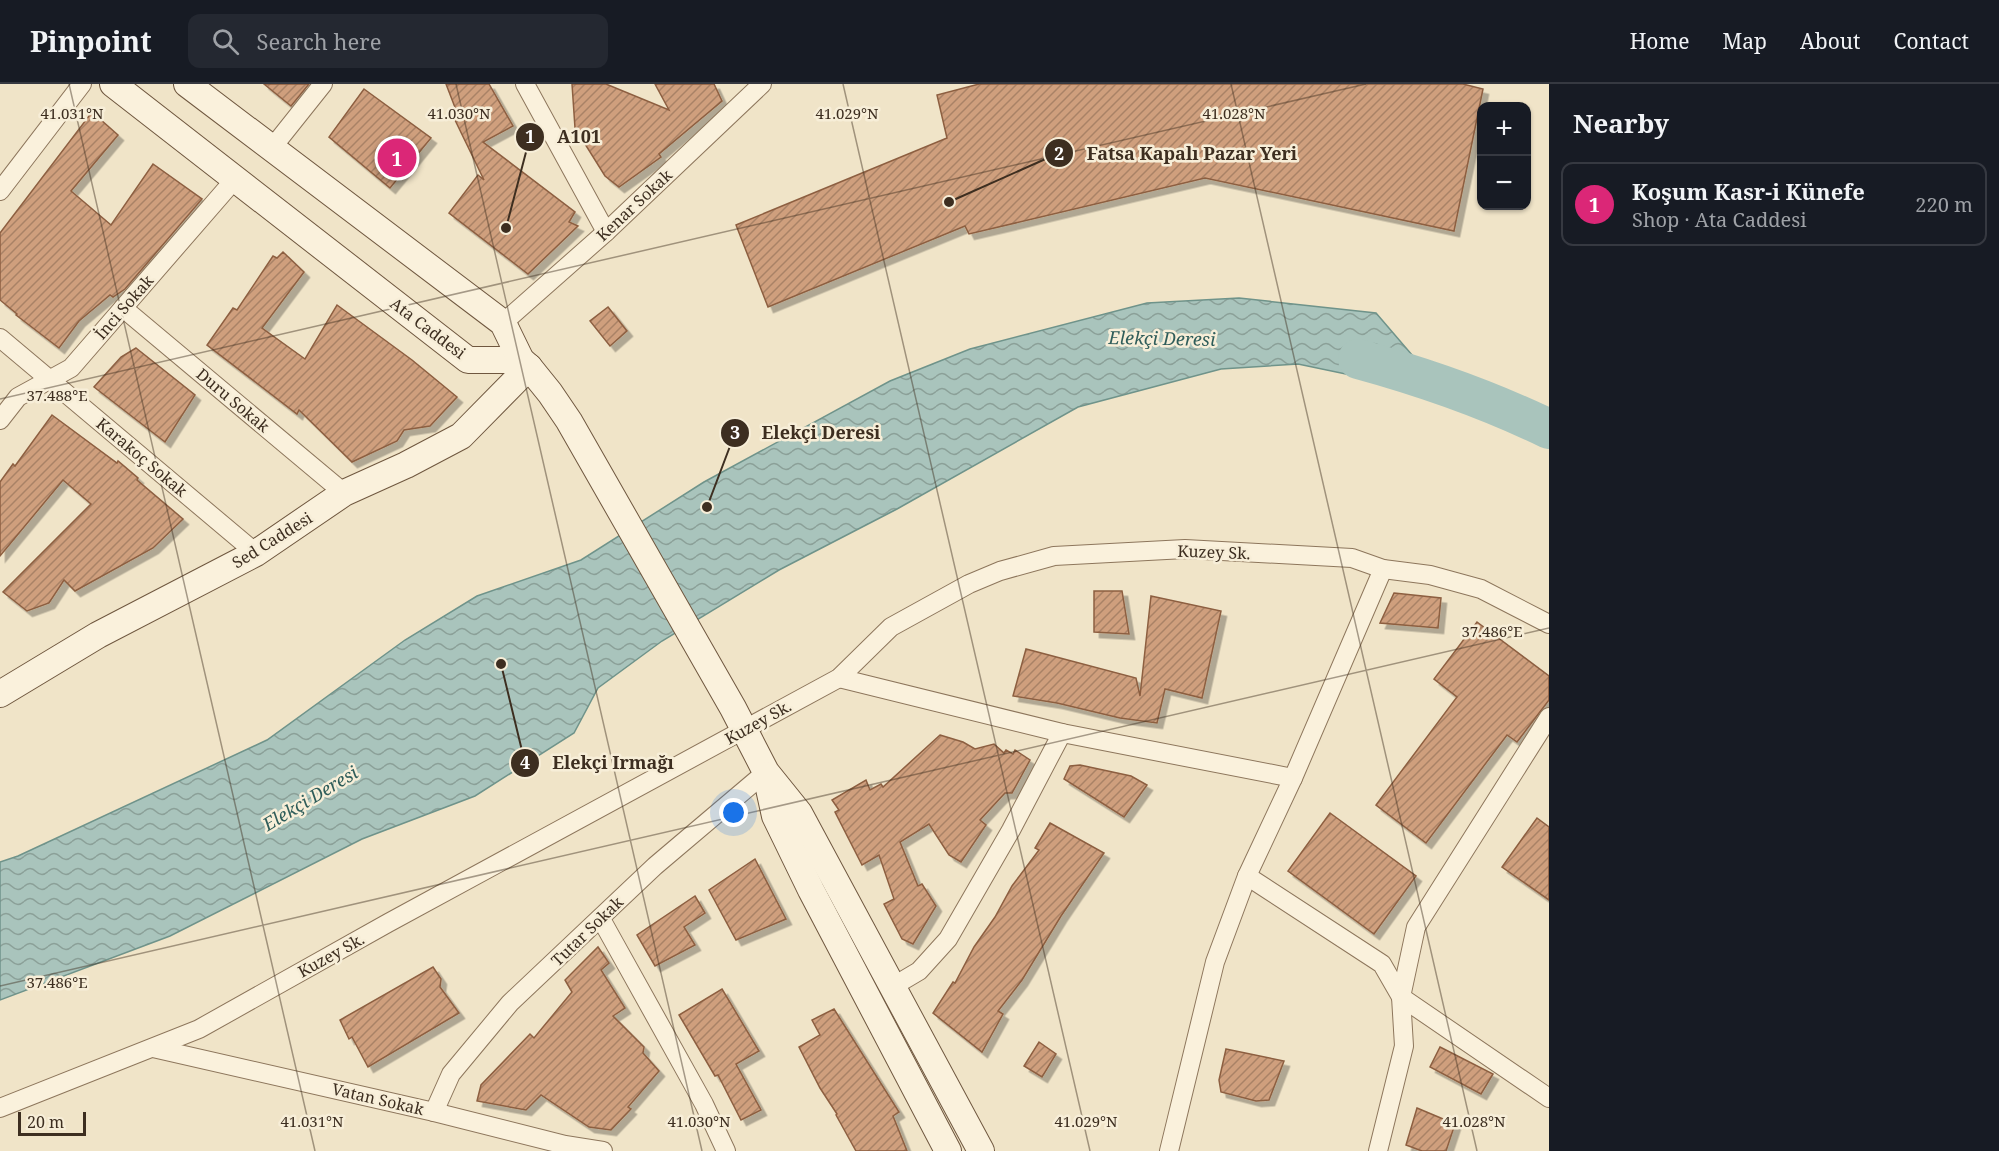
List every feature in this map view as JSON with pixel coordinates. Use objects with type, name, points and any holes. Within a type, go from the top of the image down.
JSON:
[{"type":"main road","name":"Ata Caddesi","points":[[113,84],[468,360],[525,364]]},
{"type":"main road","points":[[187,84],[503,323],[525,364],[569,421],[766,772],[799,813],[981,1151]]},
{"type":"main road","name":"Sed Caddesi","points":[[0,694],[98,636],[256,554],[344,493],[406,465],[461,436],[525,364]]},
{"type":"main road","points":[[766,772],[775,816],[811,890],[948,1151]]},
{"type":"main road","points":[[811,890],[832,876]]},
{"type":"main road","points":[[871,1003],[892,987]]},
{"type":"main road","points":[[932,1121],[957,1105]]},
{"type":"street","points":[[0,191],[82,84]]},
{"type":"street","points":[[272,148],[323,84]]},
{"type":"street","points":[[525,84],[606,232]]},
{"type":"street","name":"Kenar Sokak","points":[[503,323],[606,232],[744,91],[762,84]]},
{"type":"street","name":"İnci Sokak","points":[[0,420],[18,397],[71,368],[235,179]]},
{"type":"street","name":"Duru Sokak","points":[[123,308],[344,493]]},
{"type":"street","name":"Karakoç Sokak","points":[[0,338],[256,554]]},
{"type":"street","name":"Kuzey Sk.","points":[[0,1108],[199,1029],[398,918],[738,719],[839,678],[891,627],[969,584],[1000,571],[1054,556],[1185,549],[1352,558],[1383,569],[1430,575],[1481,590],[1549,624]]},
{"type":"street","points":[[1168,1151],[1215,962],[1247,876],[1293,778],[1383,569]]},
{"type":"street","points":[[839,678],[1062,734],[1293,778]]},
{"type":"street","points":[[1378,1151],[1404,1046],[1401,997],[1416,927],[1549,717]]},
{"type":"street","points":[[892,987],[919,971],[948,939],[1011,830],[1062,734]]},
{"type":"street","name":"Tutar Sokak","points":[[434,1112],[452,1074],[510,1003],[655,866],[766,772]]},
{"type":"street","points":[[1247,876],[1382,964],[1401,997],[1549,1098]]},
{"type":"street","points":[[601,919],[704,1104],[726,1151]]},
{"type":"street","name":"Vatan Sokak","points":[[153,1048],[434,1112],[565,1145],[603,1151]]},
{"type":"water","points":[[1239,298],[1376,313],[1425,370],[1384,382],[1298,364],[1221,369],[1078,407],[897,509],[779,570],[662,641],[598,688],[574,733],[475,796],[362,839],[170,936],[0,1000],[0,862],[18,856],[267,740],[405,640],[477,596],[581,560],[704,482],[890,381],[970,349],[1147,303]]},
{"type":"building","points":[[264,84],[309,84],[291,106]]},
{"type":"building","points":[[446,84],[489,84],[513,126],[483,142],[575,212],[569,222],[578,226],[528,274],[449,213],[478,175],[484,180],[454,118],[456,110]]},
{"type":"building","points":[[572,84],[606,84],[669,110],[655,84],[714,84],[722,101],[659,154],[661,157],[619,187],[605,176],[575,128]]},
{"type":"building","points":[[979,84],[1463,84],[1483,89],[1480,102],[1477,102],[1477,118],[1454,231],[1205,178],[969,234],[965,226],[768,307],[736,225],[947,138],[937,95]]},
{"type":"building","points":[[364,89],[431,138],[390,188],[329,137]]},
{"type":"building","points":[[92,112],[118,135],[71,191],[111,225],[153,164],[202,199],[125,289],[113,297],[110,295],[79,321],[59,348],[0,300],[0,233]]},
{"type":"building","points":[[283,252],[304,272],[262,328],[305,359],[337,305],[412,360],[457,397],[430,426],[404,430],[397,441],[352,462],[299,410],[297,414],[207,345],[233,308],[237,310],[273,256],[277,258]]},
{"type":"building","points":[[608,307],[627,331],[610,346],[590,321]]},
{"type":"building","points":[[136,348],[195,395],[165,442],[94,387],[121,357]]},
{"type":"building","points":[[52,415],[117,463],[118,461],[183,519],[153,548],[75,591],[64,580],[49,603],[27,611],[3,592],[91,504],[63,480],[0,556],[0,482],[13,464],[15,466]]},
{"type":"building","points":[[1094,591],[1122,591],[1129,634],[1094,632]]},
{"type":"building","points":[[1394,593],[1441,598],[1438,628],[1380,623]]},
{"type":"building","points":[[1151,596],[1221,611],[1202,698],[1165,689],[1157,723],[1120,718],[1057,703],[1013,696],[1026,649],[1136,678],[1140,696]]},
{"type":"building","points":[[1477,622],[1549,676],[1549,700],[1517,742],[1507,735],[1426,843],[1376,805],[1457,697],[1434,679]]},
{"type":"building","points":[[940,735],[963,742],[975,749],[994,744],[1004,753],[1006,750],[1013,754],[1015,750],[1030,760],[1012,793],[1005,793],[980,820],[986,825],[961,862],[949,855],[929,824],[900,842],[918,886],[922,884],[936,906],[913,944],[902,939],[884,904],[894,899],[879,855],[862,865],[835,812],[839,810],[832,800],[866,780],[870,790],[881,784],[883,787]]},
{"type":"building","points":[[1080,765],[1131,776],[1147,785],[1124,817],[1064,779],[1070,766]]},
{"type":"building","points":[[1330,813],[1416,876],[1374,934],[1288,871]]},
{"type":"building","points":[[1537,818],[1549,827],[1549,900],[1502,867]]},
{"type":"building","points":[[1050,823],[1104,853],[1061,916],[1022,980],[998,1011],[1003,1014],[982,1052],[933,1013],[953,982],[955,983],[974,947],[995,917],[1012,886],[1039,850],[1035,848]]},
{"type":"building","points":[[755,859],[786,919],[736,940],[709,890]]},
{"type":"building","points":[[695,896],[705,913],[684,927],[695,945],[655,966],[637,935]]},
{"type":"building","points":[[598,947],[609,963],[601,970],[625,1008],[613,1016],[644,1047],[643,1053],[659,1071],[628,1107],[631,1109],[611,1130],[589,1127],[541,1095],[526,1110],[477,1101],[481,1085],[530,1034],[534,1038],[572,992],[565,980]]},
{"type":"building","points":[[433,967],[441,979],[440,987],[459,1013],[368,1067],[352,1037],[349,1039],[340,1020]]},
{"type":"building","points":[[722,989],[759,1051],[736,1064],[761,1110],[741,1120],[718,1075],[715,1076],[679,1015]]},
{"type":"building","points":[[834,1009],[899,1112],[893,1116],[907,1151],[856,1151],[837,1114],[820,1088],[799,1047],[820,1035],[812,1020]]},
{"type":"building","points":[[1039,1042],[1056,1054],[1042,1077],[1024,1066]]},
{"type":"building","points":[[1440,1047],[1493,1074],[1481,1094],[1430,1067]]},
{"type":"building","points":[[1226,1049],[1284,1061],[1269,1100],[1256,1101],[1221,1092],[1219,1080]]},
{"type":"building","points":[[1417,1108],[1455,1124],[1446,1151],[1422,1151],[1406,1145]]},
{"type":"waterway","name":"Elekçi Deresi","points":[[1358,359],[1455,390],[1549,429]]},
{"type":"place","name":"Koşum Kasr-i Künefe","points":[[397,158]]},
{"type":"place","name":"Fatsa Kapalı Pazar Yeri","points":[[949,202]]},
{"type":"place","name":"A101","points":[[506,228]]},
{"type":"place","name":"Elekçi Deresi","points":[[707,507]]},
{"type":"place","name":"Elekçi Irmağı","points":[[501,664]]}]
